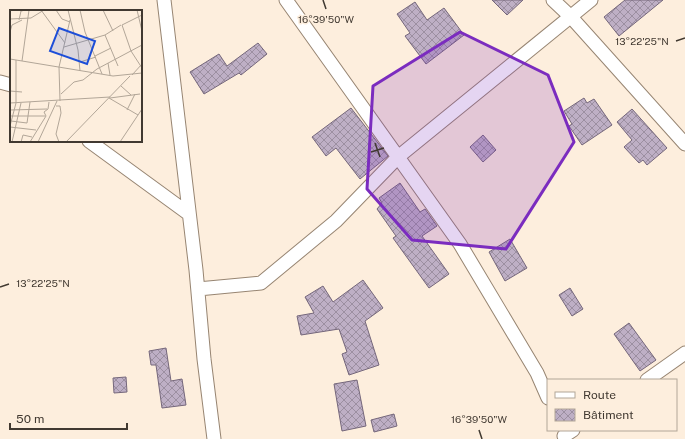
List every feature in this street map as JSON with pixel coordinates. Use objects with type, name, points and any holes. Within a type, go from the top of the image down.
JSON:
[{"type":"street","points":[[164,0],[214,439]]},
{"type":"street","points":[[286,0],[460,244],[537,373],[547,396]]},
{"type":"street","points":[[553,0],[572,17],[685,144]]},
{"type":"street","points":[[198,289],[261,283],[336,221],[398,157],[591,0]]},
{"type":"street","points":[[0,82],[10,85]]},
{"type":"street","points":[[90,142],[189,214]]},
{"type":"street","points":[[648,379],[685,353]]},
{"type":"highlighted area","points":[[460,32],[548,75],[574,142],[506,249],[412,240],[367,189],[373,86]]},
{"type":"building","points":[[492,0],[523,0],[507,15]]},
{"type":"building","points":[[625,0],[663,0],[619,36],[604,17]]},
{"type":"building","points":[[415,2],[427,20],[444,8],[464,35],[426,64],[405,36],[410,33],[397,14]]},
{"type":"building","points":[[258,43],[267,54],[241,75],[239,73],[204,94],[190,72],[219,54],[227,66]]},
{"type":"building","points":[[584,98],[587,103],[594,99],[612,125],[582,145],[569,126],[572,124],[564,111]]},
{"type":"building","points":[[351,108],[388,156],[360,179],[336,148],[326,156],[312,137]]},
{"type":"building","points":[[632,109],[667,148],[647,165],[643,160],[639,163],[624,147],[632,140],[617,122]]},
{"type":"building","points":[[483,135],[496,150],[483,162],[470,147]]},
{"type":"building","points":[[400,183],[420,212],[425,209],[437,226],[422,236],[449,274],[429,288],[393,238],[396,236],[377,209],[382,203],[379,198]]},
{"type":"building","points":[[510,239],[527,268],[505,281],[489,252]]},
{"type":"building","points":[[363,280],[383,308],[365,321],[379,365],[349,375],[342,354],[347,352],[339,329],[301,335],[297,316],[314,313],[305,297],[323,286],[333,302]]},
{"type":"building","points":[[570,288],[583,309],[572,316],[559,295]]},
{"type":"building","points":[[629,323],[656,360],[640,371],[614,334]]},
{"type":"building","points":[[166,348],[171,381],[182,379],[186,405],[162,408],[156,365],[151,365],[149,351]]},
{"type":"building","points":[[126,377],[127,392],[114,393],[113,378]]},
{"type":"building","points":[[357,380],[366,426],[342,431],[334,384]]},
{"type":"building","points":[[394,414],[397,426],[374,432],[371,420]]}]
